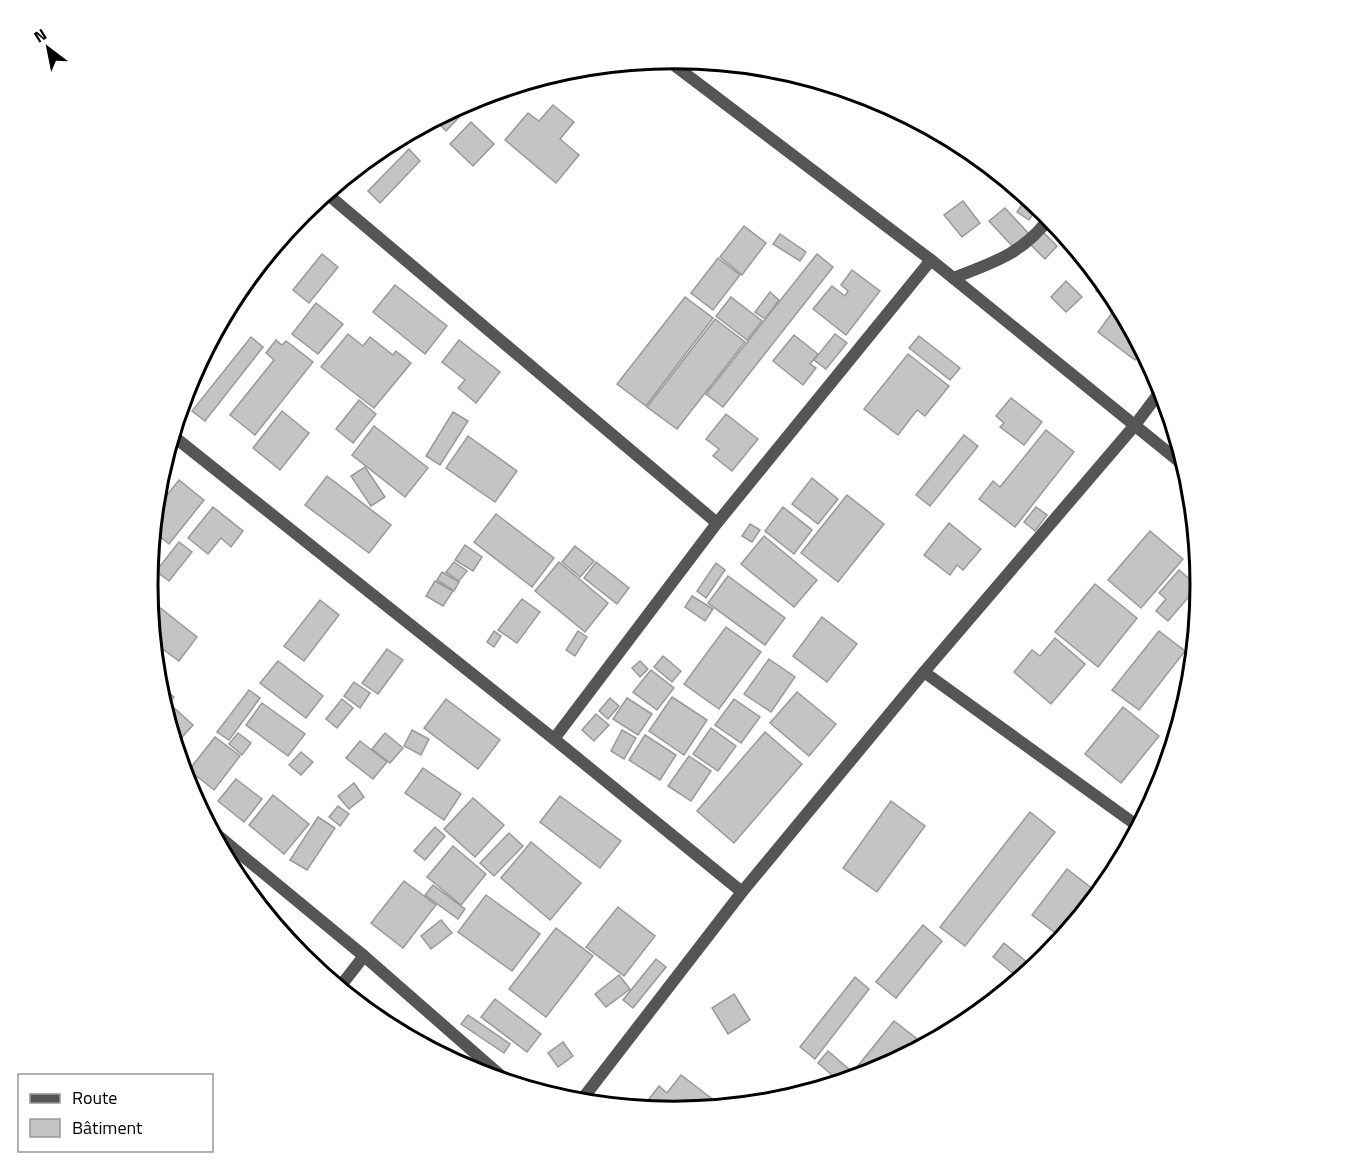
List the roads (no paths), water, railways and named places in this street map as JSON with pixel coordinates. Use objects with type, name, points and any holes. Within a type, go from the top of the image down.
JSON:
[{"type":"street","points":[[684,69],[932,260],[1173,457]]},
{"type":"street","points":[[332,198],[717,523]]},
{"type":"street","points":[[953,278],[996,262],[1021,248],[1044,225]]},
{"type":"street","points":[[554,739],[717,523],[932,260]]},
{"type":"street","points":[[587,1093],[742,892],[1155,398]]},
{"type":"street","points":[[179,441],[742,892]]},
{"type":"street","points":[[924,672],[1132,822]]},
{"type":"street","points":[[227,843],[364,956],[492,1068]]},
{"type":"street","points":[[344,981],[364,956]]}]
